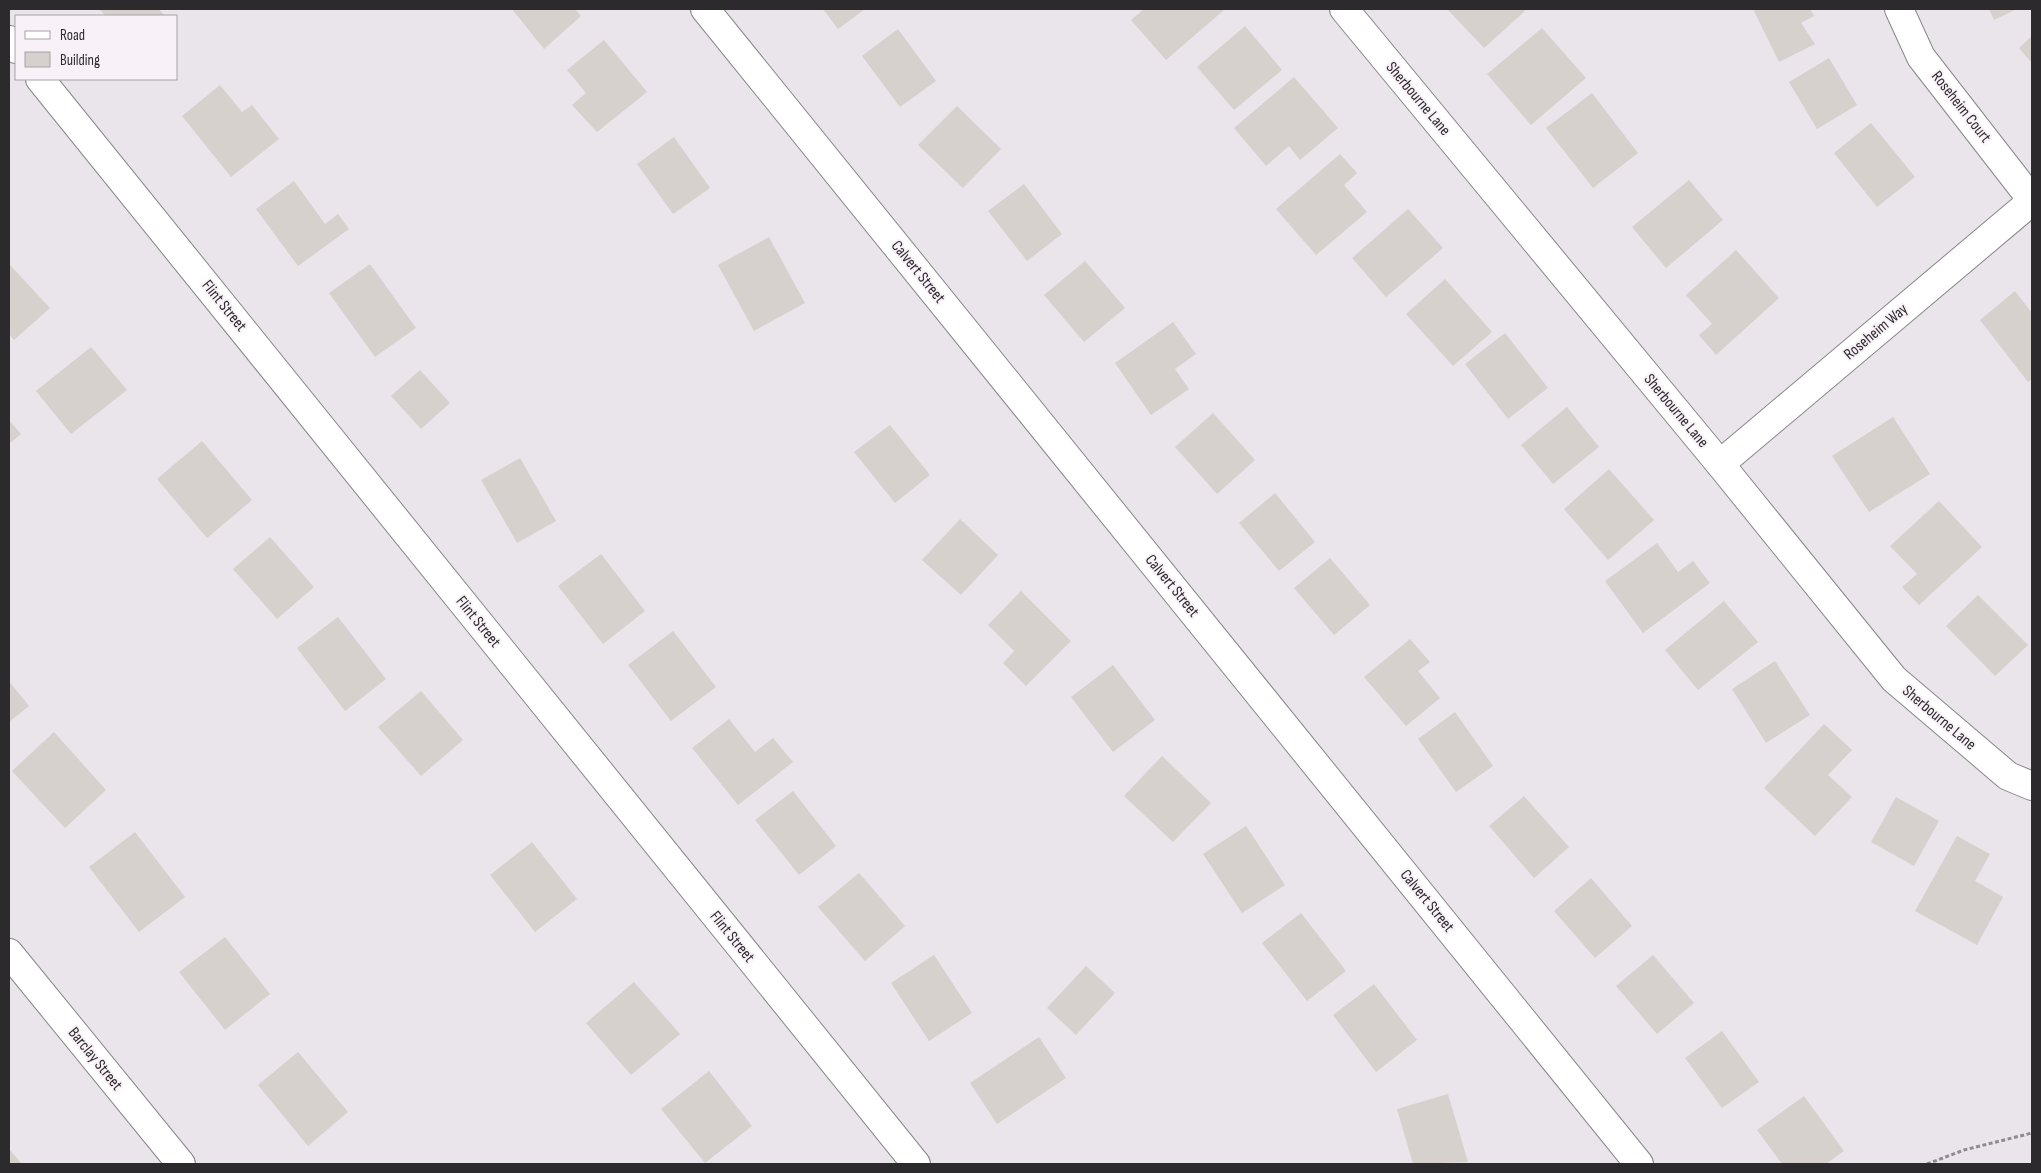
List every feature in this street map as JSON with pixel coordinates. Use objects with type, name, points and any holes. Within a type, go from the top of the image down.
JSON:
[{"type":"street","name":"Calvert Street","points":[[705,9],[1640,1164]]},
{"type":"street","name":"Sherbourne Lane","points":[[1344,9],[1720,464],[1894,679],[2008,776],[2032,786]]},
{"type":"street","name":"Roseheim Court","points":[[1899,9],[1922,57],[2032,200]]},
{"type":"street","name":"Flint Street","points":[[41,80],[916,1164]]},
{"type":"street","name":"Roseheim Way","points":[[1720,464],[2032,200]]},
{"type":"street","name":"Barclay Street","points":[[9,953],[181,1164]]},
{"type":"path","points":[[1927,1164],[1964,1150],[2032,1133]]},
{"type":"building","points":[[99,9],[159,9],[164,15],[105,15]]},
{"type":"building","points":[[512,9],[575,9],[581,16],[544,49]]},
{"type":"building","points":[[823,9],[865,9],[838,29]]},
{"type":"building","points":[[1144,9],[1224,10],[1166,60],[1131,20]]},
{"type":"building","points":[[1447,9],[1523,9],[1525,11],[1484,48]]},
{"type":"building","points":[[1753,9],[1810,9],[1814,16],[1801,23],[1815,44],[1779,62]]},
{"type":"building","points":[[1989,9],[2017,9],[1994,20]]},
{"type":"building","points":[[1245,26],[1282,70],[1234,110],[1197,67]]},
{"type":"building","points":[[1542,28],[1586,78],[1531,125],[1487,74]]},
{"type":"building","points":[[898,29],[936,81],[900,107],[862,56]]},
{"type":"building","points":[[2032,36],[2032,63],[2019,48]]},
{"type":"building","points":[[604,40],[647,92],[597,132],[572,105],[586,93],[567,70]]},
{"type":"building","points":[[1829,58],[1857,105],[1817,129],[1789,82]]},
{"type":"building","points":[[1294,77],[1338,128],[1300,160],[1289,146],[1266,166],[1234,128]]},
{"type":"building","points":[[220,85],[242,112],[252,105],[279,139],[231,177],[182,116]]},
{"type":"building","points":[[1592,93],[1638,153],[1593,188],[1546,128]]},
{"type":"building","points":[[957,106],[1001,149],[963,188],[918,145]]},
{"type":"building","points":[[1871,123],[1915,177],[1877,207],[1834,153]]},
{"type":"building","points":[[674,137],[710,188],[673,214],[637,164]]},
{"type":"building","points":[[1340,154],[1357,173],[1344,185],[1367,212],[1316,255],[1276,209]]},
{"type":"building","points":[[1689,180],[1723,220],[1666,268],[1632,227]]},
{"type":"building","points":[[294,181],[325,224],[338,214],[349,229],[298,266],[256,209]]},
{"type":"building","points":[[1024,184],[1062,234],[1027,261],[988,211]]},
{"type":"building","points":[[1408,209],[1443,248],[1386,297],[1352,258]]},
{"type":"building","points":[[769,237],[805,303],[754,331],[718,265]]},
{"type":"building","points":[[1736,250],[1779,298],[1716,355],[1699,335],[1712,324],[1686,295]]},
{"type":"building","points":[[1085,261],[1125,308],[1084,342],[1044,295]]},
{"type":"building","points":[[9,264],[50,308],[14,340],[9,334]]},
{"type":"building","points":[[370,264],[416,328],[375,357],[329,293]]},
{"type":"building","points":[[1445,279],[1492,332],[1453,366],[1406,314]]},
{"type":"building","points":[[2015,291],[2032,313],[2032,379],[2028,382],[1980,320]]},
{"type":"building","points":[[1173,322],[1196,354],[1175,369],[1189,389],[1151,415],[1115,363]]},
{"type":"building","points":[[1505,333],[1548,388],[1508,419],[1465,364]]},
{"type":"building","points":[[91,347],[127,390],[71,434],[36,391]]},
{"type":"building","points":[[420,370],[450,403],[421,429],[391,396]]},
{"type":"building","points":[[1567,407],[1599,447],[1553,484],[1521,445]]},
{"type":"building","points":[[1213,413],[1255,460],[1217,494],[1175,447]]},
{"type":"building","points":[[1893,417],[1930,474],[1869,512],[1832,456]]},
{"type":"building","points":[[9,420],[21,434],[9,444]]},
{"type":"building","points":[[890,425],[930,475],[895,503],[854,452]]},
{"type":"building","points":[[202,441],[252,500],[207,538],[157,479]]},
{"type":"building","points":[[520,458],[556,521],[517,543],[481,480]]},
{"type":"building","points":[[1609,469],[1654,520],[1608,560],[1564,509]]},
{"type":"building","points":[[1275,493],[1315,542],[1279,571],[1239,523]]},
{"type":"building","points":[[1939,501],[1982,547],[1919,605],[1902,587],[1917,574],[1890,546]]},
{"type":"building","points":[[960,519],[998,555],[961,595],[922,560]]},
{"type":"building","points":[[270,537],[314,587],[277,619],[233,569]]},
{"type":"building","points":[[1657,543],[1678,572],[1693,561],[1710,583],[1643,633],[1605,581]]},
{"type":"building","points":[[601,554],[645,611],[603,644],[558,586]]},
{"type":"building","points":[[1330,558],[1370,605],[1334,635],[1294,588]]},
{"type":"building","points":[[1021,591],[1071,641],[1026,686],[1003,663],[1014,651],[988,625]]},
{"type":"building","points":[[1978,595],[2028,645],[1995,676],[1946,626]]},
{"type":"building","points":[[1724,601],[1758,642],[1698,690],[1665,650]]},
{"type":"building","points":[[338,617],[386,679],[345,711],[297,648]]},
{"type":"building","points":[[673,631],[716,687],[671,721],[628,665]]},
{"type":"building","points":[[1410,639],[1430,662],[1418,671],[1440,698],[1406,726],[1364,677]]},
{"type":"building","points":[[1775,661],[1810,715],[1766,743],[1732,689]]},
{"type":"building","points":[[1113,665],[1155,720],[1113,752],[1071,697]]},
{"type":"building","points":[[9,681],[29,706],[9,722]]},
{"type":"building","points":[[421,691],[463,740],[421,776],[378,727]]},
{"type":"building","points":[[1455,712],[1493,766],[1456,792],[1418,739]]},
{"type":"building","points":[[729,719],[755,752],[773,738],[793,762],[738,805],[692,748]]},
{"type":"building","points":[[1824,724],[1852,750],[1828,775],[1852,797],[1815,836],[1764,788]]},
{"type":"building","points":[[54,732],[106,790],[65,828],[12,771]]},
{"type":"building","points":[[1162,756],[1211,803],[1173,842],[1124,796]]},
{"type":"building","points":[[793,791],[836,846],[799,875],[755,820]]},
{"type":"building","points":[[1524,796],[1569,847],[1534,878],[1489,826]]},
{"type":"building","points":[[1896,797],[1939,821],[1914,866],[1871,842]]},
{"type":"building","points":[[1246,826],[1285,885],[1242,913],[1203,854]]},
{"type":"building","points":[[135,832],[185,897],[139,932],[89,867]]},
{"type":"building","points":[[1957,836],[1990,854],[1975,881],[2003,897],[1977,945],[1915,911]]},
{"type":"building","points":[[532,842],[577,899],[535,932],[490,875]]},
{"type":"building","points":[[859,873],[905,926],[865,961],[818,907]]},
{"type":"building","points":[[1591,878],[1632,926],[1595,958],[1554,911]]},
{"type":"building","points":[[1301,913],[1346,971],[1307,1001],[1262,943]]},
{"type":"building","points":[[225,937],[270,994],[225,1030],[179,972]]},
{"type":"building","points":[[934,955],[972,1013],[929,1041],[891,983]]},
{"type":"building","points":[[1653,955],[1694,1003],[1657,1034],[1616,986]]},
{"type":"building","points":[[1086,966],[1115,993],[1076,1035],[1047,1008]]},
{"type":"building","points":[[634,982],[680,1034],[631,1075],[586,1023]]},
{"type":"building","points":[[1374,984],[1417,1040],[1376,1072],[1333,1015]]},
{"type":"building","points":[[1722,1031],[1759,1082],[1722,1108],[1685,1058]]},
{"type":"building","points":[[1039,1037],[1066,1078],[997,1124],[970,1083]]},
{"type":"building","points":[[298,1052],[348,1112],[308,1146],[258,1085]]},
{"type":"building","points":[[709,1071],[752,1126],[705,1163],[661,1109]]},
{"type":"building","points":[[1448,1094],[1468,1162],[1413,1164],[1397,1109]]},
{"type":"building","points":[[1804,1096],[1844,1151],[1826,1164],[1782,1164],[1757,1130]]},
{"type":"building","points":[[9,1149],[22,1164],[9,1164]]}]
